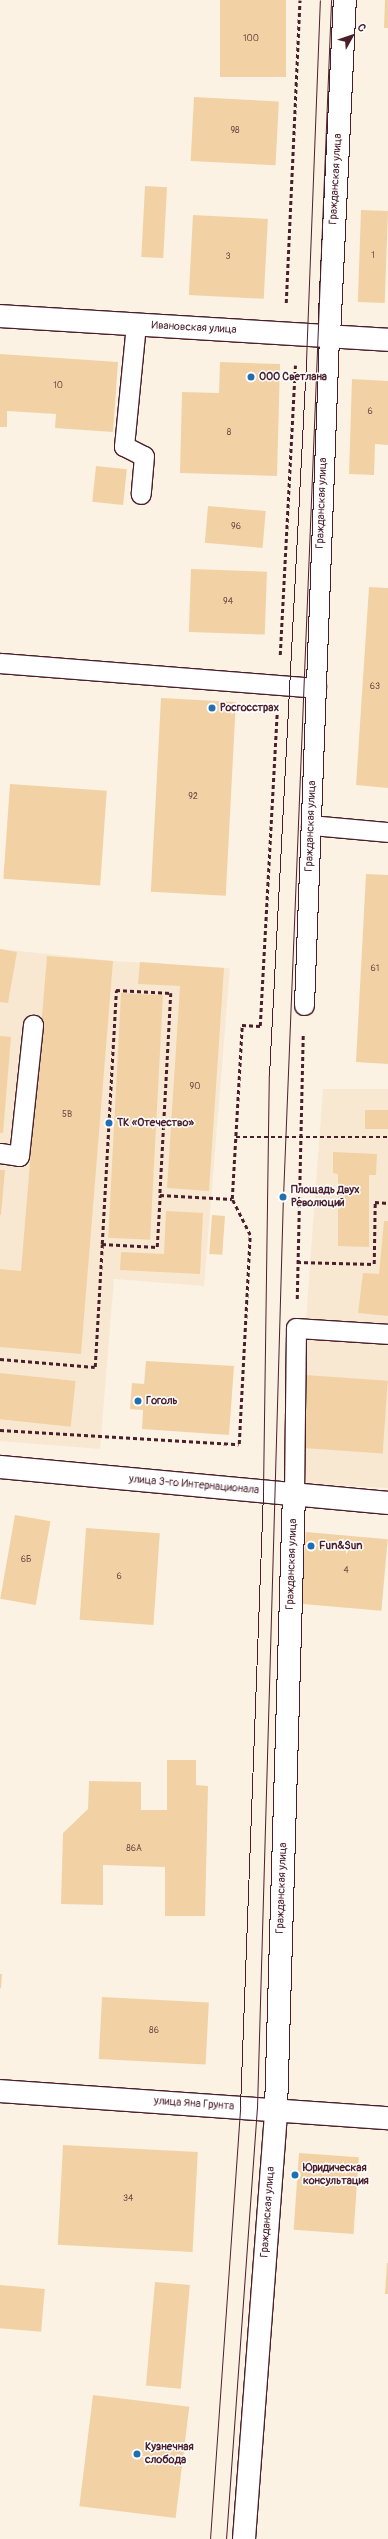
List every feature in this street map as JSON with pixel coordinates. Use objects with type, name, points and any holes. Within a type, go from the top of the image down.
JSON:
[{"type":"street","name":"Гражданская улица","points":[[329,336],[345,0]]},
{"type":"street","name":"Ивановская улица","points":[[0,316],[388,340]]},
{"type":"street","name":"улица 3-го Интернационала","points":[[0,1467],[294,1493],[388,1503]]},
{"type":"street","name":"Гражданская улица","points":[[244,2539],[276,2110],[294,1493]]},
{"type":"street","name":"улица Яна Грунта","points":[[0,2091],[388,2118]]},
{"type":"lane","points":[[136,324],[124,446],[144,456],[142,494]]},
{"type":"lane","name":"Гражданская улица","points":[[304,1005],[329,336]]},
{"type":"lane","points":[[0,663],[316,688]]},
{"type":"lane","points":[[311,825],[388,832]]},
{"type":"lane","points":[[0,1153],[19,1156],[33,1025]]},
{"type":"lane","name":"Гражданская улица","points":[[294,1493],[296,1328]]},
{"type":"lane","points":[[296,1328],[388,1334]]},
{"type":"path","points":[[286,308],[300,0]]},
{"type":"path","points":[[0,1430],[240,1444],[250,1235],[232,1199],[242,1025],[260,1026],[296,360]]},
{"type":"path","points":[[0,1358],[95,1368],[116,990],[171,993],[157,1247],[102,1244]]},
{"type":"path","points":[[296,1328],[304,1005]]},
{"type":"path","points":[[236,1137],[388,1137]]},
{"type":"path","points":[[160,1195],[232,1199]]},
{"type":"path","points":[[298,1262],[374,1264],[375,1202],[388,1203]]},
{"type":"shaded area","name":"ТК «Отечество»","points":[[0,949],[113,961],[230,968],[204,1286],[114,1279],[100,1449],[0,1441]]},
{"type":"shaded area","points":[[323,1089],[388,1089],[388,1488],[294,1483]]},
{"type":"building","points":[[220,0],[286,0],[286,77],[220,77]]},
{"type":"building","points":[[385,0],[388,0],[388,28],[384,28]]},
{"type":"building","points":[[194,97],[279,101],[276,165],[191,161]]},
{"type":"building","points":[[145,186],[167,187],[163,258],[141,257]]},
{"type":"building","points":[[361,210],[388,211],[385,303],[358,302]]},
{"type":"building","points":[[193,215],[268,219],[264,299],[189,295]]},
{"type":"building","points":[[0,354],[118,362],[113,432],[55,428],[56,414],[7,411],[7,427],[0,427]]},
{"type":"building","points":[[220,362],[280,364],[277,476],[180,473],[182,392],[219,393]]},
{"type":"building","points":[[352,379],[388,381],[388,445],[375,444],[374,475],[349,474]]},
{"type":"building","points":[[96,466],[127,469],[123,505],[92,502]]},
{"type":"building","points":[[208,506],[266,511],[263,548],[205,543]]},
{"type":"building","points":[[191,569],[267,572],[265,635],[189,632]]},
{"type":"building","points":[[369,587],[388,588],[388,788],[356,785]]},
{"type":"building","points":[[161,698],[236,702],[226,896],[151,892]]},
{"type":"building","points":[[10,784],[107,791],[100,886],[3,879]]},
{"type":"building","points":[[366,874],[388,875],[388,1064],[356,1062]]},
{"type":"building","points":[[0,949],[17,952],[8,1003],[0,1002]]},
{"type":"building","points":[[47,956],[113,961],[81,1354],[0,1347],[0,1269],[21,1271]]},
{"type":"building","points":[[140,962],[224,968],[209,1191],[167,1188],[180,986],[138,984]]},
{"type":"building","points":[[121,993],[163,995],[150,1240],[108,1238]]},
{"type":"building","points":[[0,1036],[11,1037],[3,1133],[0,1133]]},
{"type":"building","points":[[365,1110],[388,1110],[388,1129],[365,1129]]},
{"type":"building","points":[[333,1152],[377,1154],[376,1175],[369,1175],[369,1247],[338,1246],[338,1174],[333,1173]]},
{"type":"building","points":[[0,1170],[5,1170],[1,1215],[0,1215]]},
{"type":"building","points":[[166,1211],[203,1213],[200,1274],[120,1270],[121,1252],[164,1254]]},
{"type":"building","points":[[212,1215],[225,1216],[222,1255],[209,1254]]},
{"type":"building","points":[[384,1221],[388,1221],[388,1316],[358,1313],[363,1273],[379,1274]]},
{"type":"building","points":[[146,1361],[234,1366],[229,1435],[142,1429],[143,1410],[130,1409],[132,1383],[144,1384]]},
{"type":"building","points":[[0,1373],[76,1381],[71,1427],[0,1419]]},
{"type":"building","points":[[305,1375],[388,1381],[383,1454],[300,1448]]},
{"type":"building","points":[[15,1515],[50,1521],[36,1605],[0,1599]]},
{"type":"building","points":[[86,1528],[160,1533],[153,1625],[80,1620]]},
{"type":"building","points":[[306,1532],[388,1539],[381,1611],[300,1604]]},
{"type":"building","points":[[167,1760],[196,1760],[196,1785],[208,1786],[205,1916],[165,1916],[165,1867],[103,1865],[103,1905],[61,1904],[63,1833],[88,1809],[89,1781],[141,1782],[141,1810],[167,1810]]},
{"type":"building","points":[[0,1974],[2,1974],[1,1988],[0,1988]]},
{"type":"building","points":[[102,1997],[209,2003],[206,2065],[99,2059]]},
{"type":"building","points":[[63,2145],[198,2152],[193,2252],[58,2245]]},
{"type":"building","points":[[299,2153],[359,2157],[353,2234],[294,2230]]},
{"type":"building","points":[[387,2263],[388,2294],[385,2294]]},
{"type":"building","points":[[155,2282],[190,2285],[181,2389],[146,2386]]},
{"type":"building","points":[[0,2285],[45,2289],[41,2332],[0,2328]]},
{"type":"building","points":[[93,2395],[189,2407],[176,2518],[79,2506]]},
{"type":"tram line","points":[[210,2539],[240,2107],[263,1491],[269,1075],[306,361],[320,0]]},
{"type":"tram line","points":[[226,2539],[257,2108],[283,1197],[331,0]]},
{"type":"place","name":"ООО Светлана","points":[[251,377]]},
{"type":"place","name":"Росгосстрах","points":[[212,708]]},
{"type":"place","name":"ТК «Отечество»","points":[[109,1123]]},
{"type":"place","name":"Площадь Двух Революций","points":[[283,1197]]},
{"type":"place","name":"Гоголь","points":[[138,1401]]},
{"type":"place","name":"Fun&Sun","points":[[311,1546]]},
{"type":"place","name":"Юридическая консультация","points":[[295,2175]]},
{"type":"place","name":"Кузнечная слобода","points":[[137,2454]]}]
